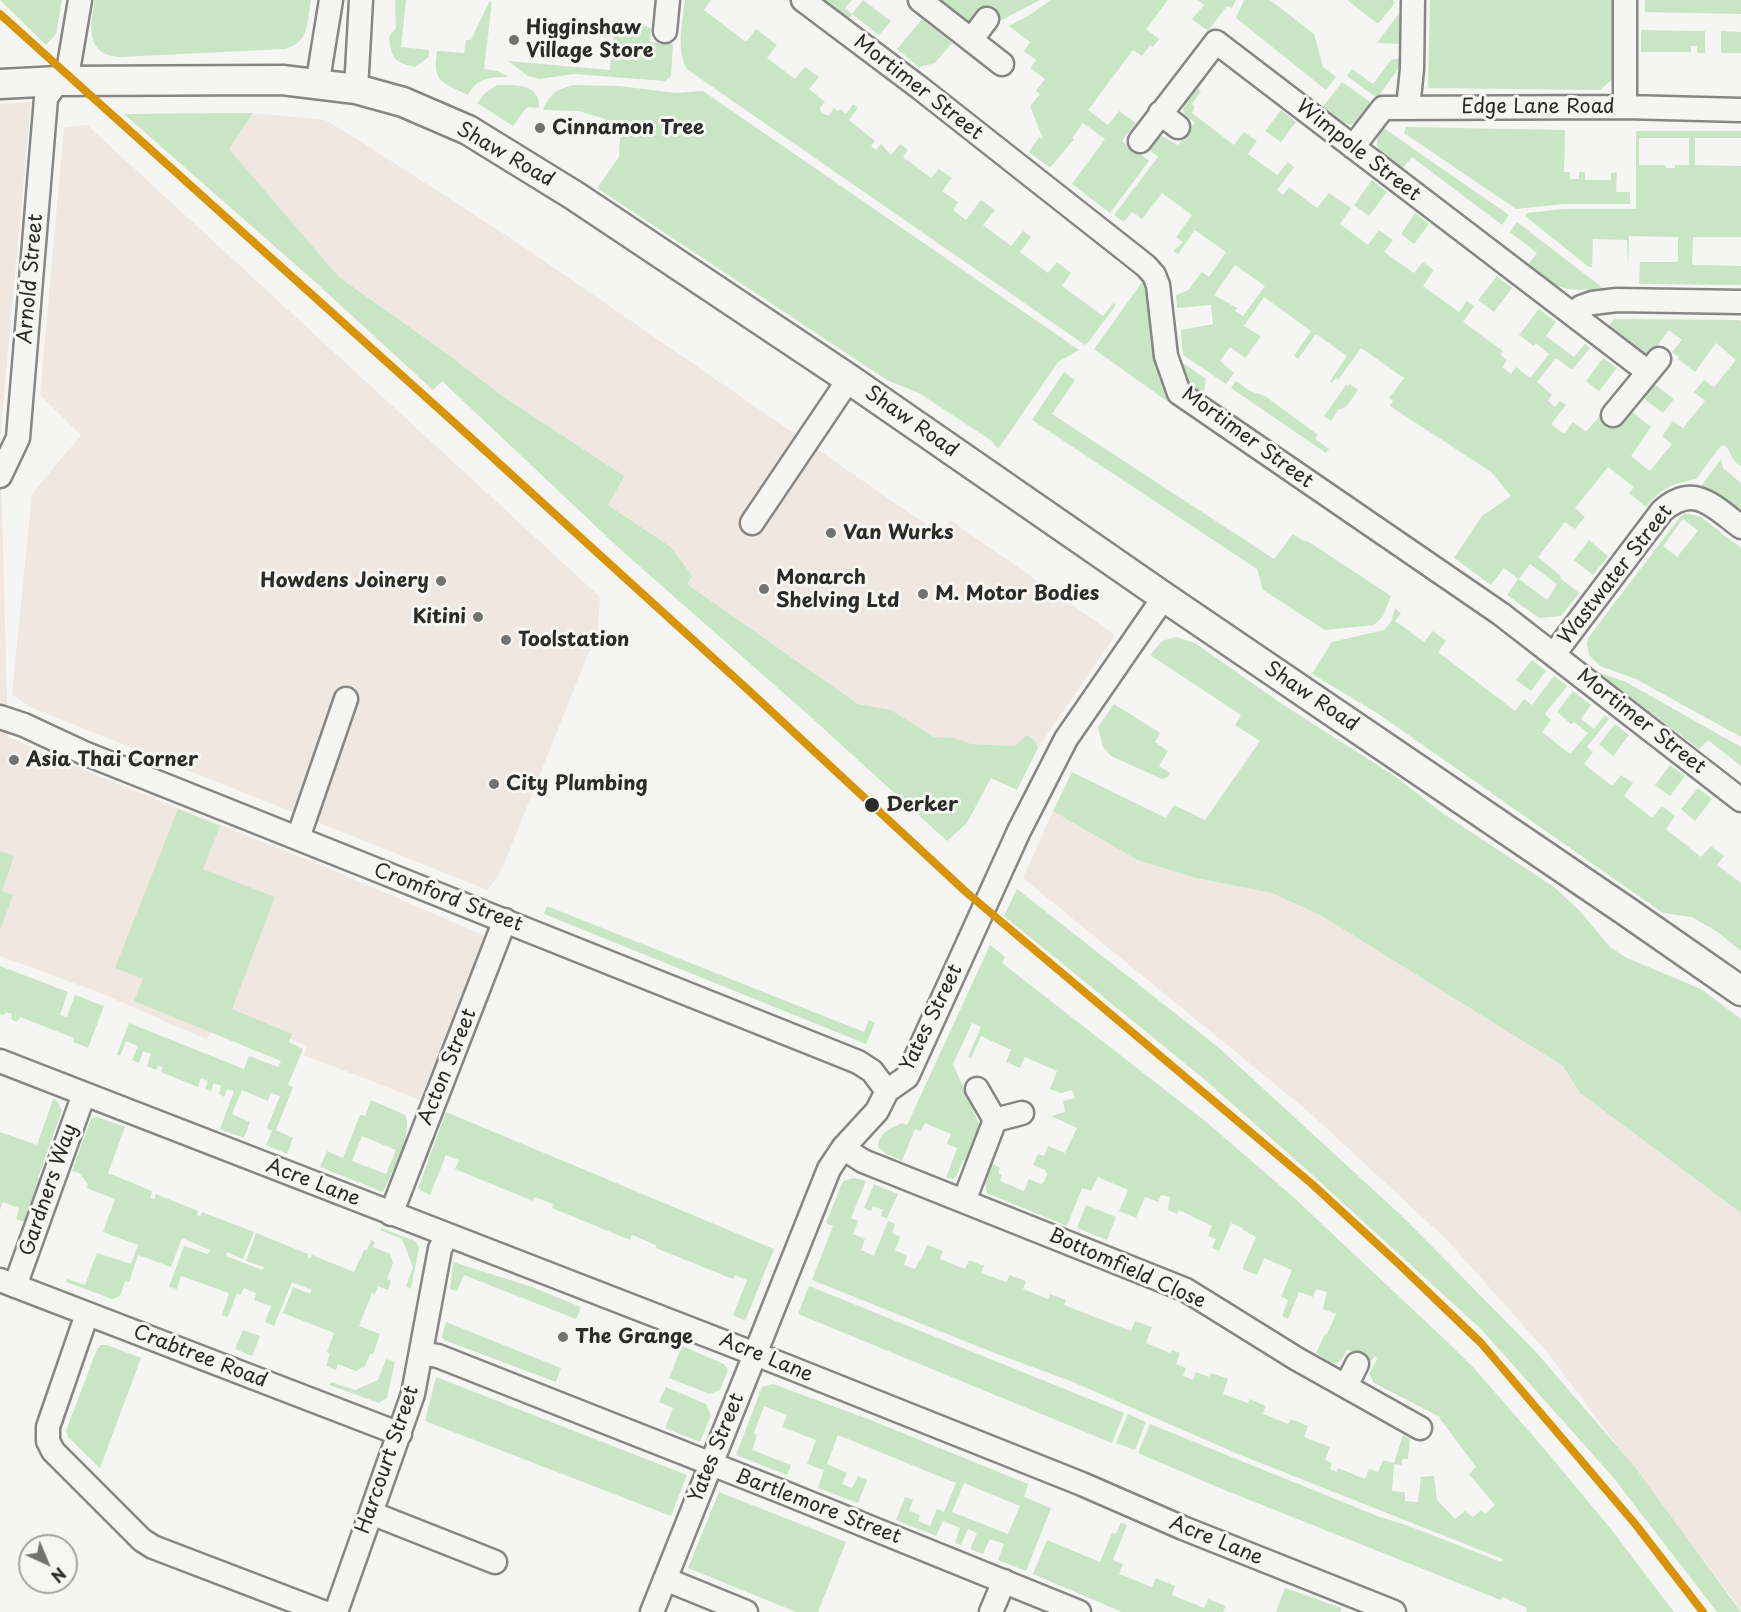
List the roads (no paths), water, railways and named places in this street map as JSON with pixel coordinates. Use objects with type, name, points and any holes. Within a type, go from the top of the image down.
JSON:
[{"type":"main road","name":"Shaw Road","points":[[0,84],[58,81],[282,80],[356,89],[403,102],[468,130],[575,196],[849,379],[1741,991]]},
{"type":"street","name":"Arnold Street","points":[[0,476],[18,438],[46,98],[69,65],[80,0]]},
{"type":"street","points":[[317,86],[331,0]]},
{"type":"street","points":[[356,89],[361,0]]},
{"type":"street","points":[[665,31],[668,0]]},
{"type":"street","name":"Mortimer Street","points":[[803,0],[920,88],[1146,266],[1154,275],[1158,285],[1166,356],[1179,393],[1501,614],[1741,800]]},
{"type":"street","points":[[920,0],[1002,64]]},
{"type":"street","points":[[1408,108],[1412,69],[1413,0]]},
{"type":"street","points":[[1624,107],[1625,0]]},
{"type":"street","points":[[971,40],[987,19]]},
{"type":"street","name":"Wimpole Street","points":[[1140,141],[1169,120],[1216,42],[1574,314],[1653,366],[1613,415]]},
{"type":"street","name":"Edge Lane Road","points":[[1353,147],[1383,108],[1624,107],[1741,110]]},
{"type":"street","points":[[1574,314],[1581,307],[1592,303],[1617,300],[1741,302]]},
{"type":"street","points":[[752,523],[849,379]]},
{"type":"street","name":"Wastwater Street","points":[[1554,654],[1662,511],[1672,501],[1692,496],[1705,500],[1741,527]]},
{"type":"street","name":"Yates Street","points":[[652,1612],[823,1182],[843,1148],[877,1111],[887,1091],[907,1077],[1019,831],[1066,739],[1164,597]]},
{"type":"street","points":[[298,838],[346,699]]},
{"type":"street","name":"Cromford Street","points":[[0,717],[24,725],[84,753],[858,1062],[872,1071],[887,1091]]},
{"type":"street","name":"Acton Street","points":[[391,1214],[505,920]]},
{"type":"street","name":"Acre Lane","points":[[0,1061],[755,1353],[1395,1612]]},
{"type":"street","points":[[964,1201],[994,1120],[977,1089]]},
{"type":"street","name":"Gardners Way","points":[[8,1283],[84,1094]]},
{"type":"street","points":[[994,1120],[1022,1113]]},
{"type":"street","name":"Bottomfield Close","points":[[843,1148],[863,1161],[1186,1290],[1420,1428]]},
{"type":"street","name":"Harcourt Street","points":[[336,1612],[413,1394],[440,1249],[447,1235]]},
{"type":"street","name":"Crabtree Road","points":[[8,1283],[400,1434]]},
{"type":"street","points":[[87,1314],[48,1427],[48,1441],[53,1451],[142,1540],[153,1547],[323,1612]]},
{"type":"street","name":"Bartlemore Street","points":[[421,1353],[438,1356],[1079,1612]]},
{"type":"street","points":[[1346,1386],[1357,1364]]},
{"type":"street","points":[[371,1513],[495,1562]]},
{"type":"street","points":[[665,1579],[746,1612]]},
{"type":"street","points":[[991,1612],[1004,1581]]},
{"type":"place","name":"Higginshaw Village Store","points":[[514,40]]},
{"type":"place","name":"Cinnamon Tree","points":[[540,128]]},
{"type":"place","name":"Van Wurks","points":[[831,533]]},
{"type":"place","name":"Howdens Joinery","points":[[441,581]]},
{"type":"place","name":"Monarch Shelving Ltd","points":[[764,589]]},
{"type":"place","name":"M. Motor Bodies","points":[[923,594]]},
{"type":"place","name":"Kitini","points":[[478,617]]},
{"type":"place","name":"Toolstation","points":[[506,640]]},
{"type":"place","name":"Asia Thai Corner","points":[[14,760]]},
{"type":"place","name":"City Plumbing","points":[[494,784]]},
{"type":"place","name":"Derker","points":[[872,805]]},
{"type":"place","name":"The Grange","points":[[563,1337]]}]
